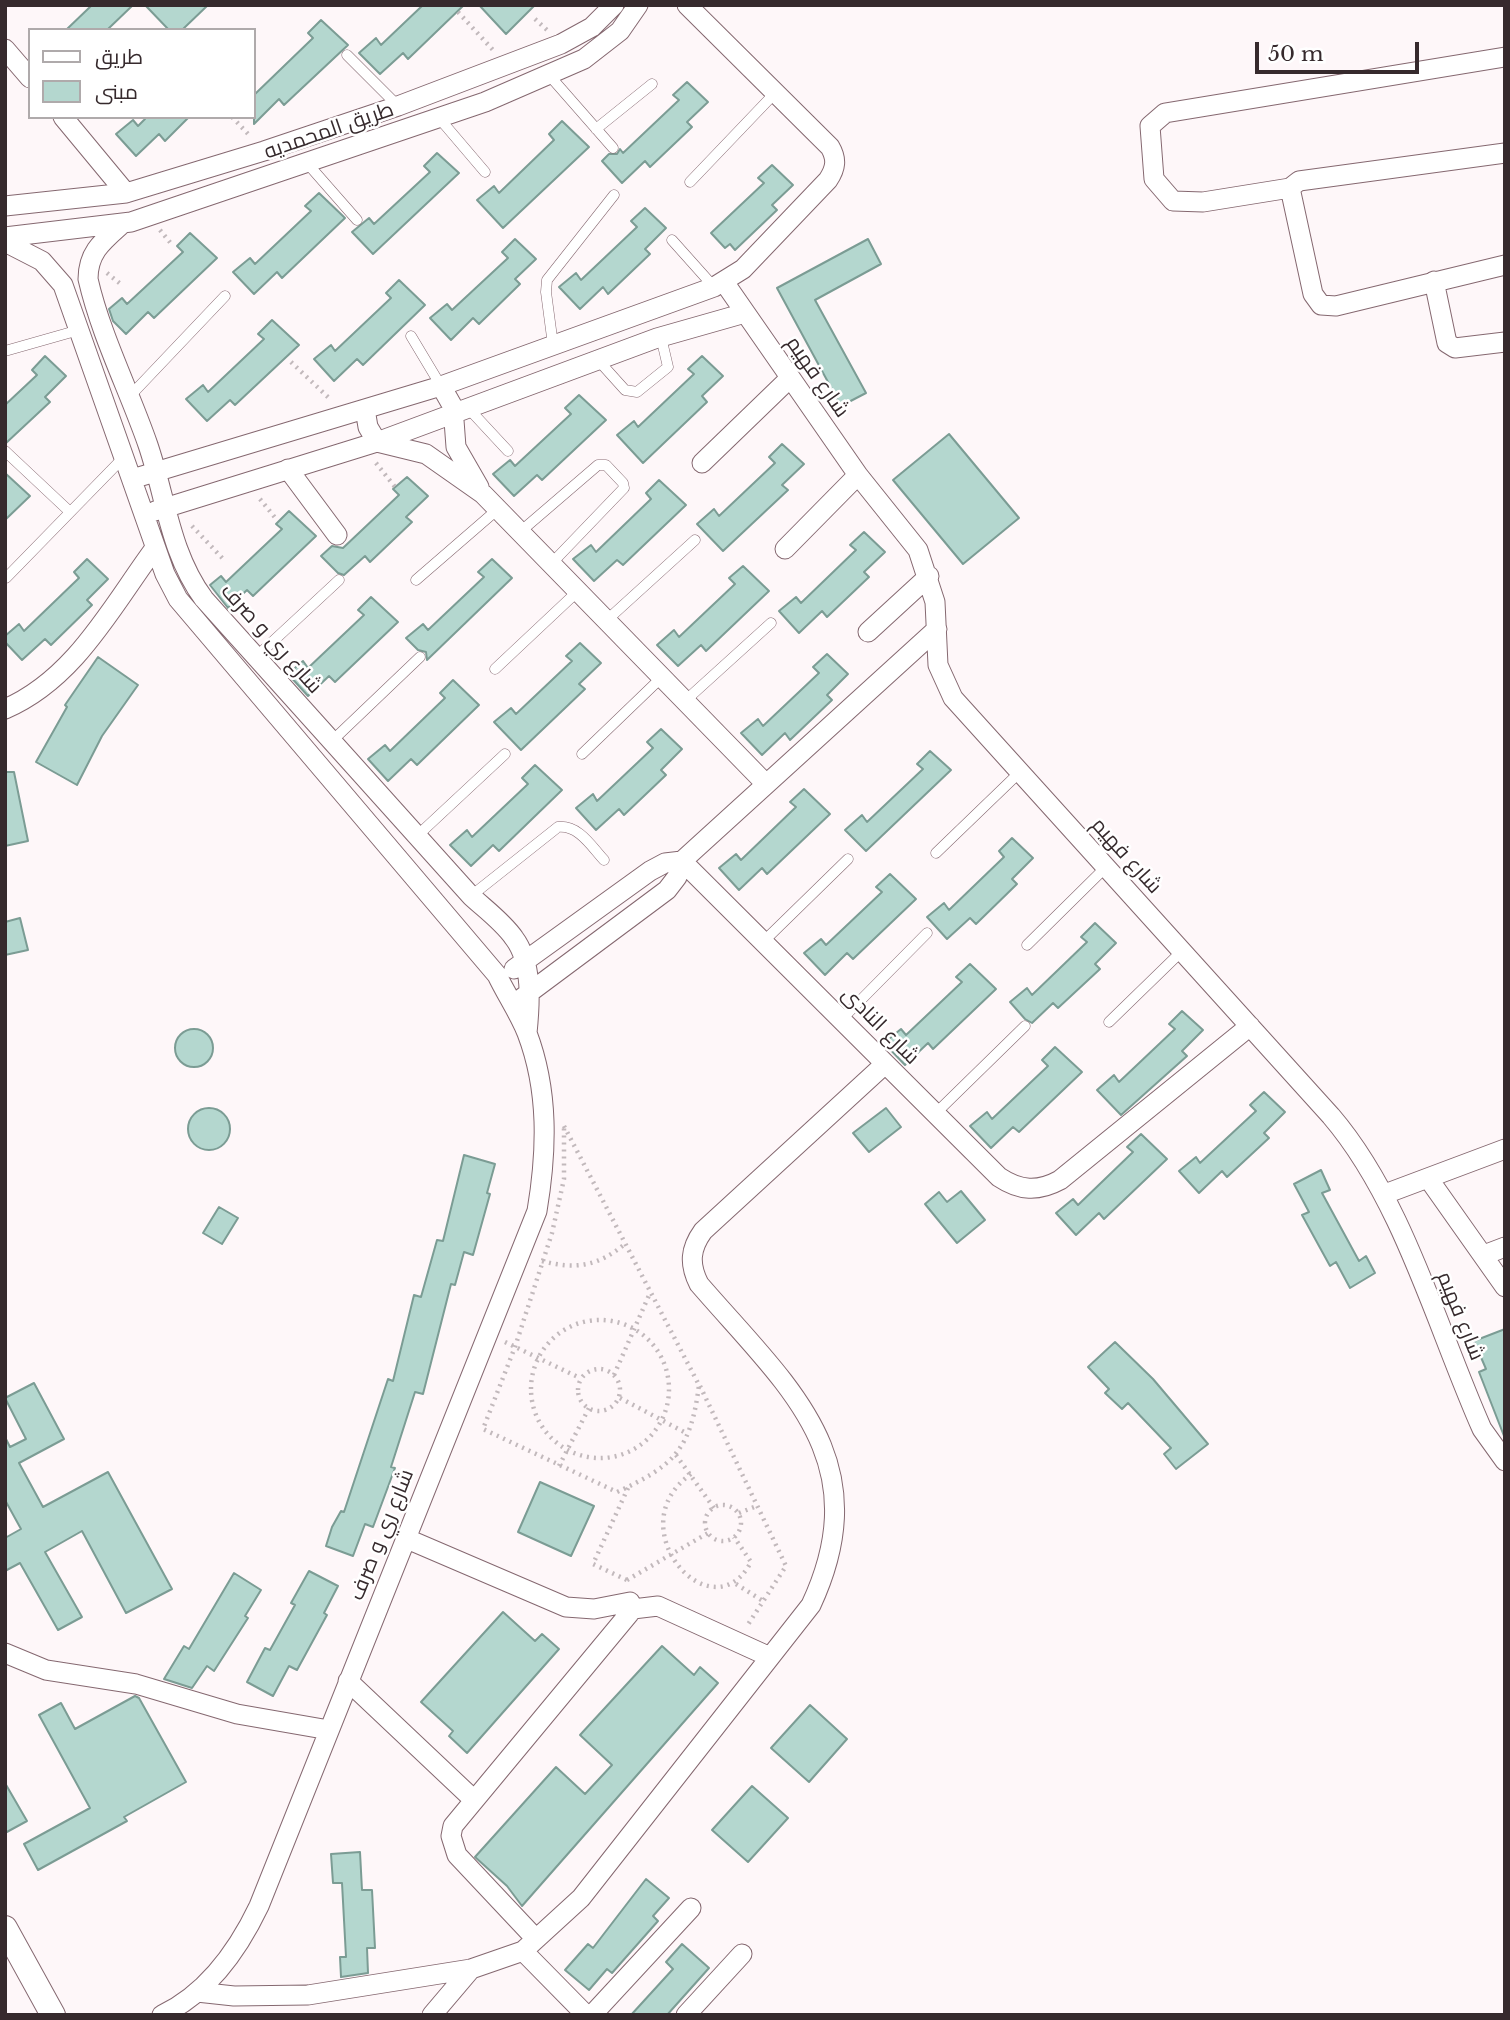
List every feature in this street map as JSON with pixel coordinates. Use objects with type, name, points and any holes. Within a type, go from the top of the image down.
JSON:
[{"type":"street","name":"طريق المحمديه","points":[[5,206],[126,193],[398,106],[508,66],[577,37],[614,5]]},
{"type":"street","name":"طريق المحمديه","points":[[5,239],[122,224],[439,118],[549,75],[603,47],[620,31],[638,5]]},
{"type":"street","points":[[132,479],[441,386],[719,284],[753,259],[833,173],[835,164],[831,147],[687,5]]},
{"type":"street","points":[[5,49],[28,76]]},
{"type":"street","points":[[1505,57],[1165,113],[1150,126],[1154,179],[1173,201],[1203,202],[1290,188],[1299,181],[1505,153]]},
{"type":"street","points":[[69,120],[126,193]]},
{"type":"street","points":[[1290,188],[1313,294],[1321,305],[1336,306],[1505,265]]},
{"type":"street","points":[[61,202],[67,231]]},
{"type":"street","name":"شارع ري و صرف","points":[[122,224],[96,248],[88,268],[88,279],[169,507],[187,573],[204,599],[256,657],[471,896],[513,936],[520,948],[529,992],[527,1033]]},
{"type":"street","name":"شارع ري و صرف","points":[[5,239],[42,261],[58,276],[171,587],[187,611],[499,979],[527,1033],[543,1103],[544,1168],[537,1211],[248,1930],[216,1973],[197,1992],[162,2015]]},
{"type":"street","points":[[1434,281],[1447,343],[1455,348],[1505,342]]},
{"type":"street","name":"شارع فهيم","points":[[719,284],[745,313],[858,475],[902,527],[929,576],[937,629],[935,647],[944,682],[953,698],[1347,1134],[1385,1194],[1482,1429],[1505,1461]]},
{"type":"street","points":[[144,514],[370,444],[661,337],[745,313]]},
{"type":"street","points":[[702,463],[790,377]]},
{"type":"street","points":[[441,386],[462,412]]},
{"type":"street","points":[[356,412],[368,427],[370,444]]},
{"type":"street","points":[[462,412],[456,447],[483,494]]},
{"type":"street","points":[[370,444],[426,454],[483,494],[766,784]]},
{"type":"street","points":[[288,469],[337,535]]},
{"type":"street","points":[[785,550],[858,475]]},
{"type":"street","points":[[5,709],[28,698],[66,669],[155,548]]},
{"type":"street","points":[[867,632],[929,576]]},
{"type":"street","points":[[512,1005],[667,890],[677,877],[682,861],[937,629]]},
{"type":"street","points":[[499,979],[650,871],[665,863],[682,861]]},
{"type":"street","name":"شارع النادى","points":[[682,861],[935,1114],[1010,1184],[1036,1189],[1060,1180],[1250,1026]]},
{"type":"street","points":[[197,1992],[234,1996],[308,1995],[471,1969],[530,1945],[581,1898],[811,1605],[823,1579],[835,1525],[831,1469],[816,1430],[794,1395],[699,1284],[691,1263],[692,1251],[703,1231],[885,1064]]},
{"type":"street","points":[[1385,1194],[1505,1149]]},
{"type":"street","points":[[1427,1178],[1505,1287]]},
{"type":"street","points":[[1484,1255],[1505,1247]]},
{"type":"street","points":[[405,1538],[566,1608],[594,1609],[630,1602],[633,1609]]},
{"type":"street","points":[[586,2015],[452,1846],[453,1826],[633,1609],[658,1606],[770,1657]]},
{"type":"street","points":[[5,1653],[46,1670],[136,1684],[237,1714],[329,1730]]},
{"type":"street","points":[[348,1681],[474,1800]]},
{"type":"street","points":[[592,2015],[691,1908]]},
{"type":"street","points":[[5,1928],[53,2015]]},
{"type":"street","points":[[686,2015],[742,1954]]},
{"type":"street","points":[[432,2015],[471,1969]]},
{"type":"lane","points":[[347,55],[398,106]]},
{"type":"lane","points":[[549,75],[613,148]]},
{"type":"lane","points":[[596,128],[652,84]]},
{"type":"lane","points":[[690,182],[775,93]]},
{"type":"lane","points":[[439,118],[485,172]]},
{"type":"lane","points":[[307,163],[357,220]]},
{"type":"lane","points":[[554,345],[547,280],[614,195]]},
{"type":"lane","points":[[672,240],[719,284]]},
{"type":"lane","points":[[130,396],[225,296]]},
{"type":"lane","points":[[5,351],[79,330]]},
{"type":"lane","points":[[411,336],[441,386]]},
{"type":"lane","points":[[597,360],[625,390],[637,392],[668,367],[661,337]]},
{"type":"lane","points":[[462,412],[508,451]]},
{"type":"lane","points":[[5,451],[70,512]]},
{"type":"lane","points":[[6,578],[124,457]]},
{"type":"lane","points":[[520,532],[600,464],[606,465],[623,482],[623,490],[551,564]]},
{"type":"lane","points":[[416,580],[498,509]]},
{"type":"lane","points":[[607,620],[695,540]]},
{"type":"lane","points":[[256,657],[339,580]]},
{"type":"lane","points":[[495,669],[578,590]]},
{"type":"lane","points":[[685,701],[771,623]]},
{"type":"lane","points":[[332,741],[420,657]]},
{"type":"lane","points":[[582,754],[662,677]]},
{"type":"lane","points":[[417,836],[505,754]]},
{"type":"lane","points":[[936,853],[1020,772]]},
{"type":"lane","points":[[471,896],[558,827],[579,833],[604,860]]},
{"type":"lane","points":[[763,942],[848,859]]},
{"type":"lane","points":[[1027,945],[1107,867]]},
{"type":"lane","points":[[841,1020],[927,933]]},
{"type":"lane","points":[[1109,1022],[1182,951]]},
{"type":"lane","points":[[935,1114],[1025,1026]]},
{"type":"path","points":[[458,12],[508,66]]},
{"type":"path","points":[[292,362],[356,412]]},
{"type":"path","points":[[370,444],[395,486]]},
{"type":"path","points":[[169,507],[225,561]]},
{"type":"path","points":[[699,1385],[688,1434],[676,1455],[649,1478],[617,1492],[483,1429],[515,1347],[565,1179],[564,1126],[699,1385],[786,1566],[742,1634]]},
{"type":"path","points":[[542,1261],[564,1266],[595,1264],[626,1244]]},
{"type":"path","points":[[614,1375],[650,1292]]},
{"type":"path","points":[[608,1320],[634,1329],[657,1349],[668,1376],[668,1399],[662,1420],[644,1441],[621,1454],[594,1457],[568,1449],[547,1433],[534,1409],[531,1384],[538,1358],[555,1336],[580,1323],[608,1320]]},
{"type":"path","points":[[487,1334],[580,1378]]},
{"type":"path","points":[[598,1369],[614,1375],[619,1381],[620,1398],[608,1410],[600,1412],[589,1408],[580,1400],[580,1378],[598,1369]]},
{"type":"path","points":[[620,1398],[688,1434]]},
{"type":"path","points":[[559,1466],[589,1408]]},
{"type":"path","points":[[676,1455],[714,1507]]},
{"type":"path","points":[[691,1474],[671,1492],[664,1507],[663,1529],[680,1571],[691,1580],[714,1587],[736,1583],[763,1601]]},
{"type":"path","points":[[629,1487],[593,1563],[638,1585]]},
{"type":"path","points":[[725,1505],[739,1513],[740,1525],[734,1537],[720,1541],[708,1533],[705,1520],[714,1507],[725,1505]]},
{"type":"path","points":[[739,1513],[757,1506]]},
{"type":"path","points":[[626,1580],[708,1533]]},
{"type":"path","points":[[734,1537],[751,1562],[736,1583]]},
{"type":"building","points":[[92,5],[133,5],[109,28],[68,28]]},
{"type":"building","points":[[145,5],[208,5],[184,28],[167,28]]},
{"type":"building","points":[[423,5],[464,5],[408,59],[403,53],[380,74],[359,53],[376,38],[381,45]]},
{"type":"building","points":[[479,5],[535,5],[506,34]]},
{"type":"building","points":[[321,20],[348,45],[284,105],[279,99],[254,124],[256,93],[313,38],[308,33]]},
{"type":"building","points":[[687,82],[708,102],[687,122],[692,127],[650,167],[645,161],[622,183],[602,161],[609,154],[617,154],[620,149],[623,153],[679,100],[673,95]]},
{"type":"building","points":[[145,119],[187,119],[165,141],[159,134],[136,156],[116,134],[133,120],[138,126]]},
{"type":"building","points":[[562,121],[589,147],[503,228],[477,200],[494,186],[499,193],[554,140],[549,134]]},
{"type":"building","points":[[437,153],[459,173],[373,254],[352,232],[369,218],[374,224],[430,172],[424,166]]},
{"type":"building","points":[[772,165],[793,185],[772,205],[777,210],[735,250],[730,244],[725,248],[711,233],[764,183],[758,178]]},
{"type":"building","points":[[319,193],[345,218],[282,278],[277,272],[254,294],[233,272],[250,258],[255,264],[311,211],[305,206]]},
{"type":"building","points":[[645,208],[666,228],[645,249],[650,254],[608,294],[603,287],[580,309],[559,287],[576,273],[581,280],[637,227],[631,221]]},
{"type":"building","points":[[190,233],[217,258],[154,318],[148,312],[126,334],[113,321],[109,309],[122,298],[127,304],[183,252],[177,246]]},
{"type":"building","points":[[515,239],[536,259],[515,279],[520,284],[479,324],[473,318],[451,340],[430,318],[447,304],[452,310],[508,258],[502,252]]},
{"type":"building","points":[[868,239],[881,264],[815,300],[866,393],[841,406],[777,288]]},
{"type":"building","points":[[399,280],[425,305],[363,365],[357,359],[334,381],[314,359],[331,345],[335,351],[391,298],[386,293]]},
{"type":"building","points":[[272,320],[299,345],[235,405],[230,400],[207,421],[186,399],[203,385],[208,392],[264,339],[258,334]]},
{"type":"building","points":[[45,356],[66,376],[45,397],[50,402],[5,444],[5,405],[37,375],[32,370]]},
{"type":"building","points":[[702,356],[723,376],[702,396],[707,402],[643,463],[617,435],[634,421],[638,427],[694,374],[688,369]]},
{"type":"building","points":[[579,395],[606,420],[542,480],[537,475],[514,496],[493,474],[510,460],[515,466],[571,414],[565,408]]},
{"type":"building","points":[[949,434],[1019,518],[963,564],[893,480]]},
{"type":"building","points":[[782,444],[804,464],[782,485],[788,490],[723,551],[697,524],[714,509],[719,516],[775,463],[769,457]]},
{"type":"building","points":[[5,473],[30,496],[5,520]]},
{"type":"building","points":[[407,477],[428,496],[406,517],[412,522],[370,562],[365,556],[344,575],[338,573],[321,556],[332,546],[343,548],[399,495],[393,489]]},
{"type":"building","points":[[659,480],[686,505],[623,565],[617,560],[594,581],[573,559],[591,545],[596,552],[651,499],[646,493]]},
{"type":"building","points":[[289,511],[316,536],[253,596],[247,590],[228,608],[210,585],[221,576],[226,582],[282,529],[276,524]]},
{"type":"building","points":[[864,532],[885,552],[864,572],[869,577],[827,617],[822,611],[799,633],[779,611],[796,597],[801,603],[856,550],[850,545]]},
{"type":"building","points":[[87,559],[108,579],[87,600],[92,605],[51,645],[45,639],[22,660],[5,642],[5,636],[19,624],[24,631],[79,578],[74,572]]},
{"type":"building","points":[[492,559],[512,578],[427,660],[426,652],[418,650],[406,638],[423,624],[428,630],[484,577],[478,572]]},
{"type":"building","points":[[743,566],[769,591],[706,651],[701,645],[678,666],[657,645],[674,630],[679,637],[735,584],[729,578]]},
{"type":"building","points":[[371,597],[398,622],[335,682],[329,676],[308,696],[288,674],[303,661],[308,668],[364,615],[358,610]]},
{"type":"building","points":[[580,643],[601,663],[579,684],[585,689],[521,750],[494,722],[511,708],[516,714],[572,661],[566,656]]},
{"type":"building","points":[[827,654],[848,674],[827,695],[832,700],[790,740],[785,733],[762,755],[741,733],[758,719],[763,726],[819,673],[813,667]]},
{"type":"building","points":[[98,657],[138,685],[102,736],[77,785],[36,762],[67,707],[65,705]]},
{"type":"building","points":[[453,680],[479,705],[417,765],[411,759],[388,781],[368,759],[385,745],[390,751],[445,698],[440,693]]},
{"type":"building","points":[[661,729],[682,749],[661,770],[666,775],[624,815],[619,809],[596,830],[576,808],[593,794],[597,801],[653,748],[647,742]]},
{"type":"building","points":[[930,751],[951,770],[866,851],[845,830],[862,815],[867,822],[923,769],[917,764]]},
{"type":"building","points":[[535,765],[562,790],[499,851],[493,845],[471,866],[450,845],[467,830],[472,837],[528,784],[522,778]]},
{"type":"building","points":[[5,772],[14,772],[28,841],[5,846]]},
{"type":"building","points":[[804,789],[830,814],[767,874],[762,868],[739,890],[719,868],[736,854],[741,860],[796,807],[790,802]]},
{"type":"building","points":[[1012,838],[1033,858],[1012,879],[1017,884],[976,924],[970,918],[947,939],[927,917],[944,903],[949,910],[1004,857],[999,851]]},
{"type":"building","points":[[890,874],[916,899],[853,959],[847,953],[825,975],[804,953],[821,939],[826,945],[882,892],[876,887]]},
{"type":"building","points":[[20,918],[28,950],[5,955],[5,922]]},
{"type":"building","points":[[1095,923],[1116,943],[1095,964],[1100,969],[1058,1008],[1053,1003],[1032,1023],[1025,1019],[1010,1002],[1027,988],[1032,995],[1087,942],[1081,937]]},
{"type":"building","points":[[970,964],[996,989],[933,1049],[928,1043],[905,1065],[884,1043],[901,1029],[906,1035],[962,982],[956,977]]},
{"type":"building","points":[[1182,1011],[1203,1030],[1182,1051],[1187,1056],[1121,1115],[1097,1090],[1114,1075],[1119,1082],[1175,1029],[1169,1024]]},
{"type":"building","points":[[194,1029],[208,1034],[213,1048],[208,1062],[194,1067],[180,1062],[175,1048],[180,1034]]},
{"type":"building","points":[[1055,1047],[1082,1072],[1019,1132],[1013,1127],[991,1148],[970,1126],[987,1112],[992,1119],[1048,1066],[1042,1060]]},
{"type":"building","points":[[1264,1092],[1285,1112],[1264,1133],[1269,1138],[1227,1177],[1222,1171],[1199,1193],[1179,1171],[1196,1157],[1200,1163],[1256,1111],[1250,1105]]},
{"type":"building","points":[[209,1108],[224,1114],[230,1129],[224,1144],[209,1150],[194,1144],[188,1129],[194,1114]]},
{"type":"building","points":[[886,1108],[901,1127],[869,1152],[853,1133]]},
{"type":"building","points":[[1141,1134],[1167,1159],[1104,1219],[1099,1213],[1076,1235],[1056,1213],[1073,1199],[1078,1205],[1133,1152],[1127,1147]]},
{"type":"building","points":[[464,1155],[495,1164],[487,1193],[490,1194],[473,1255],[464,1252],[455,1285],[451,1284],[423,1394],[415,1392],[391,1467],[395,1468],[373,1527],[365,1524],[353,1556],[326,1546],[332,1527],[341,1511],[344,1512],[388,1379],[393,1381],[414,1295],[421,1297],[437,1240],[443,1241]]},
{"type":"building","points":[[1321,1170],[1330,1190],[1322,1193],[1359,1261],[1366,1256],[1375,1273],[1350,1288],[1336,1262],[1330,1266],[1302,1215],[1309,1212],[1294,1184]]},
{"type":"building","points":[[961,1191],[985,1220],[957,1243],[925,1204],[939,1192],[947,1202]]},
{"type":"building","points":[[219,1207],[238,1218],[222,1244],[203,1233]]},
{"type":"building","points":[[1505,1329],[1504,1436],[1479,1372],[1486,1369],[1474,1341]]},
{"type":"building","points":[[1115,1342],[1153,1379],[1208,1444],[1176,1469],[1164,1454],[1171,1448],[1128,1403],[1122,1409],[1105,1393],[1109,1389],[1088,1367]]},
{"type":"building","points":[[34,1383],[64,1439],[19,1463],[43,1507],[108,1472],[172,1589],[126,1613],[82,1531],[45,1552],[82,1617],[58,1630],[20,1563],[5,1571],[5,1538],[21,1529],[5,1500],[5,1437],[10,1447],[26,1439],[5,1398]]},
{"type":"building","points":[[540,1482],[594,1506],[571,1556],[518,1532]]},
{"type":"building","points":[[309,1571],[338,1586],[324,1613],[327,1615],[297,1670],[289,1666],[273,1696],[247,1682],[265,1648],[270,1650],[295,1605],[291,1603]]},
{"type":"building","points":[[234,1573],[261,1590],[245,1616],[248,1618],[214,1671],[207,1666],[192,1688],[164,1679],[184,1646],[189,1649]]},
{"type":"building","points":[[503,1612],[535,1641],[542,1634],[559,1649],[467,1753],[449,1736],[453,1731],[421,1702]]},
{"type":"building","points":[[662,1646],[694,1675],[700,1667],[718,1683],[522,1906],[507,1886],[475,1857],[556,1767],[585,1794],[612,1765],[580,1735]]},
{"type":"building","points":[[135,1696],[139,1698],[186,1782],[124,1817],[127,1821],[38,1870],[24,1844],[90,1808],[39,1715],[61,1703],[75,1729]]},
{"type":"building","points":[[810,1705],[847,1739],[809,1782],[771,1748]]},
{"type":"building","points":[[5,1783],[27,1821],[5,1833]]},
{"type":"building","points":[[752,1786],[788,1818],[748,1862],[712,1830]]},
{"type":"building","points":[[360,1852],[362,1890],[372,1890],[375,1948],[367,1948],[368,1973],[341,1977],[340,1957],[346,1957],[342,1883],[333,1883],[331,1854]]},
{"type":"building","points":[[646,1879],[669,1898],[653,1916],[658,1921],[612,1973],[607,1969],[589,1990],[565,1970],[588,1944],[593,1948]]},
{"type":"building","points":[[682,1944],[709,1968],[667,2015],[631,2015],[673,1969],[666,1962]]}]
